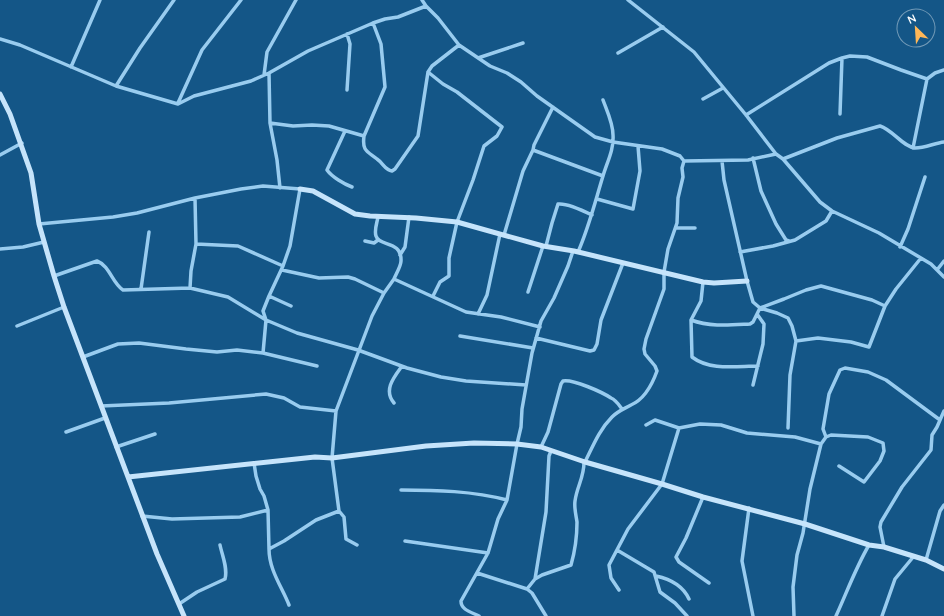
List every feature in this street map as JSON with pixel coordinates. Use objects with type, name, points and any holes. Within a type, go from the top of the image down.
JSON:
[{"type":"street","points":[[71,67],[100,0]]},
{"type":"street","points":[[116,86],[140,48],[174,0]]},
{"type":"street","points":[[178,104],[202,50],[241,0]]},
{"type":"street","points":[[264,75],[268,52],[296,0]]},
{"type":"street","points":[[422,0],[459,45],[490,66],[507,73],[521,82],[595,137],[613,142],[662,149],[680,156],[684,161]]},
{"type":"street","points":[[628,0],[694,52],[776,154],[820,202],[832,211],[879,233],[900,247],[931,264],[944,277]]},
{"type":"street","points":[[0,39],[20,45],[116,86],[178,104],[194,96],[251,81],[269,73],[308,51],[347,34],[385,19],[398,18],[426,6]]},
{"type":"street","points":[[374,23],[381,44],[385,87],[364,136],[364,146],[368,154],[378,159],[388,170],[392,171],[395,169],[418,136],[428,72],[432,66],[459,45]]},
{"type":"street","points":[[618,53],[663,27]]},
{"type":"street","points":[[347,34],[350,44],[347,90]]},
{"type":"street","points":[[478,58],[523,43]]},
{"type":"street","points":[[746,115],[830,63],[850,56],[867,57],[927,79]]},
{"type":"street","points":[[840,114],[842,58]]},
{"type":"street","points":[[913,148],[927,79],[935,73],[944,70]]},
{"type":"street","points":[[428,72],[502,127],[497,136],[484,146],[474,180],[457,222],[449,258],[449,276],[440,282],[433,296]]},
{"type":"street","points":[[269,73],[270,123],[278,160],[280,188]]},
{"type":"street","points":[[703,99],[723,88]]},
{"type":"street","points":[[0,94],[22,144],[31,172],[39,224],[64,307],[84,357],[142,516],[184,616]]},
{"type":"street","points":[[479,616],[463,608],[461,605],[461,600],[488,553],[498,519],[507,500],[521,427],[522,409],[526,394],[526,385],[533,348],[540,326],[592,215],[610,157],[613,142],[612,126],[603,100]]},
{"type":"street","points":[[478,314],[487,295],[502,234],[524,171],[534,145],[553,107]]},
{"type":"street","points":[[270,123],[293,126],[329,126],[364,136]]},
{"type":"street","points":[[783,160],[837,138],[880,126],[886,127],[908,146],[913,148],[944,142]]},
{"type":"street","points":[[345,131],[327,170],[345,184],[352,187]]},
{"type":"street","points":[[0,155],[22,144]]},
{"type":"street","points":[[597,199],[633,209],[640,172],[638,146]]},
{"type":"street","points":[[533,150],[603,176]]},
{"type":"street","points":[[684,161],[722,161],[776,154]]},
{"type":"street","points":[[753,158],[761,191],[776,224],[786,240],[790,241]]},
{"type":"street","points":[[527,589],[535,579],[542,575],[570,565],[575,542],[577,522],[575,499],[577,489],[584,472],[585,462],[605,424],[622,409],[633,405],[648,392],[657,371],[644,349],[646,339],[664,288],[664,272],[668,249],[676,228],[678,198],[683,177],[682,168],[684,161]]},
{"type":"street","points":[[722,161],[724,180],[753,302],[760,308],[788,318],[796,341],[790,375],[788,428]]},
{"type":"street","points":[[900,247],[908,229],[925,177]]},
{"type":"street","points":[[39,224],[113,217],[137,213],[195,198],[263,186],[313,191],[355,214],[457,222],[545,246],[576,251],[703,282],[714,283],[747,281]]},
{"type":"street","points":[[263,353],[266,320],[263,311],[290,246],[300,189]]},
{"type":"street","points":[[190,288],[191,271],[196,244],[195,198]]},
{"type":"street","points":[[528,292],[545,246],[558,204],[564,204],[568,207],[592,215]]},
{"type":"street","points":[[740,252],[795,240],[826,221],[832,211]]},
{"type":"street","points":[[357,545],[346,539],[344,517],[339,511],[332,458],[336,411],[372,316],[384,293],[394,279],[401,262],[400,255],[396,248],[391,244],[382,243],[378,240],[376,230],[378,217]]},
{"type":"street","points":[[400,255],[405,247],[409,218]]},
{"type":"street","points":[[676,228],[695,228]]},
{"type":"street","points":[[141,289],[149,232]]},
{"type":"street","points":[[365,241],[374,243],[378,240]]},
{"type":"street","points":[[0,249],[44,242]]},
{"type":"street","points":[[196,244],[238,246],[282,268],[319,278],[348,277],[384,293]]},
{"type":"street","points":[[396,248],[405,247]]},
{"type":"street","points":[[796,341],[818,338],[851,342],[869,347],[885,306],[896,289],[921,258]]},
{"type":"street","points":[[54,276],[98,261],[103,264],[123,290],[190,288],[228,297],[266,320],[297,333],[358,350],[402,366],[441,377],[466,381],[526,385]]},
{"type":"street","points":[[937,270],[944,261]]},
{"type":"street","points":[[536,338],[590,351],[594,350],[596,348],[601,320],[623,263]]},
{"type":"street","points":[[394,279],[466,312],[501,317],[540,326]]},
{"type":"street","points":[[703,282],[701,301],[691,320],[692,357],[715,367],[758,366]]},
{"type":"street","points":[[691,320],[700,324],[712,325],[750,324],[753,322],[760,308],[784,300],[806,290],[821,286],[872,300],[885,306]]},
{"type":"street","points":[[269,296],[291,306]]},
{"type":"street","points":[[18,326],[64,307]]},
{"type":"street","points":[[753,385],[763,344],[764,324],[757,314]]},
{"type":"street","points":[[460,336],[533,348]]},
{"type":"street","points":[[84,357],[118,344],[139,343],[217,352],[236,350],[263,353],[317,366]]},
{"type":"street","points":[[394,404],[390,399],[388,392],[392,379],[402,366]]},
{"type":"street","points":[[826,437],[823,429],[829,394],[840,370],[845,368],[875,374],[886,380],[940,420]]},
{"type":"street","points":[[541,448],[548,432],[563,381],[569,381],[611,397],[622,409]]},
{"type":"street","points":[[101,406],[169,403],[266,394],[284,398],[300,407],[336,411]]},
{"type":"street","points":[[884,547],[880,527],[881,522],[902,487],[931,450],[932,435],[944,411]]},
{"type":"street","points":[[66,432],[105,418]]},
{"type":"street","points":[[646,424],[655,420],[679,428],[700,424],[721,425],[748,432],[795,437],[821,444]]},
{"type":"street","points":[[619,590],[613,582],[609,572],[609,565],[628,529],[662,484],[679,428]]},
{"type":"street","points":[[116,447],[155,434]]},
{"type":"street","points":[[794,616],[793,587],[797,555],[810,489],[821,444],[826,437],[831,435],[868,437],[883,443],[884,451],[880,460],[864,482],[839,466]]},
{"type":"street","points":[[128,477],[315,457],[332,458],[426,446],[474,443],[517,444],[541,448],[703,497],[749,508],[804,524],[869,545],[884,547],[926,560],[944,569]]},
{"type":"street","points":[[535,579],[546,512],[549,456],[551,451]]},
{"type":"street","points":[[254,463],[256,476],[268,510],[269,559],[277,581],[285,594],[289,606]]},
{"type":"street","points":[[401,490],[454,492],[507,500]]},
{"type":"street","points":[[703,497],[686,538],[676,557],[679,562],[709,583]]},
{"type":"street","points":[[926,560],[940,511],[944,505]]},
{"type":"street","points":[[749,508],[742,561],[753,616]]},
{"type":"street","points":[[142,516],[172,519],[240,517],[268,510]]},
{"type":"street","points":[[269,549],[316,520],[339,511]]},
{"type":"street","points":[[405,541],[488,553]]},
{"type":"street","points":[[179,604],[196,592],[225,579],[226,575],[220,545]]},
{"type":"street","points":[[836,616],[855,575],[859,562],[869,545]]},
{"type":"street","points":[[617,550],[652,570],[656,576],[660,592],[675,603],[688,616]]},
{"type":"street","points":[[882,616],[895,579],[914,556]]},
{"type":"street","points":[[477,573],[527,589],[532,593],[546,616]]},
{"type":"street","points":[[656,576],[668,578],[686,591],[689,599]]}]
